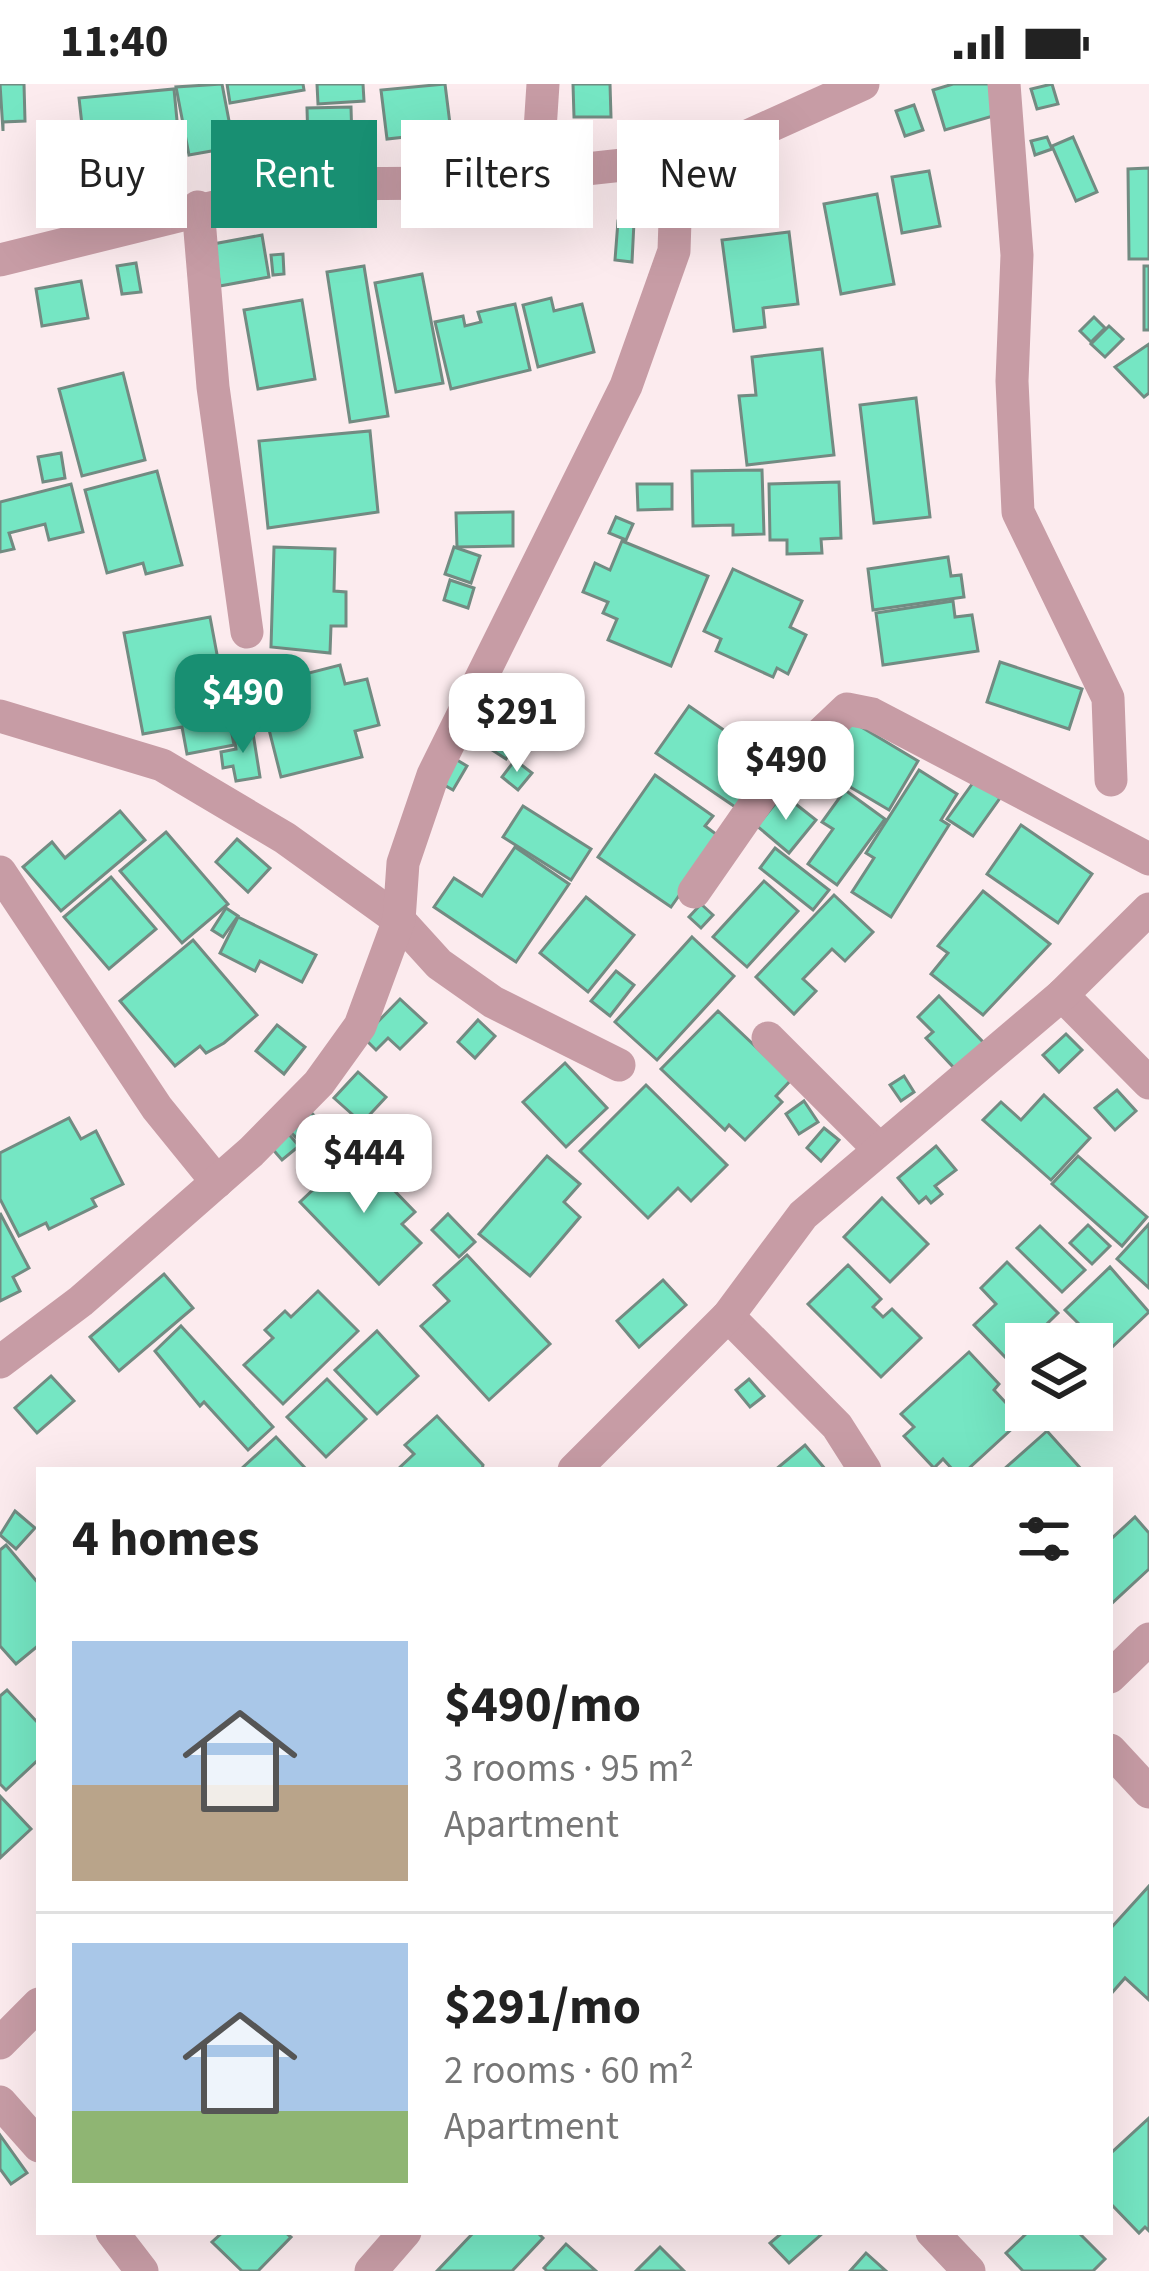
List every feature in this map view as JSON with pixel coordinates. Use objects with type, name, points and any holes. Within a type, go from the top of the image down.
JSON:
[{"type":"street","points":[[541,120],[543,84]]},
{"type":"street","points":[[779,122],[863,84]]},
{"type":"street","points":[[1004,84],[1017,255],[1012,381],[1018,512],[1108,698],[1111,780]]},
{"type":"street","points":[[0,260],[198,207],[308,184],[401,181]]},
{"type":"street","points":[[198,207],[213,387],[247,632]]},
{"type":"street","points":[[0,1361],[81,1301],[217,1182],[319,1083],[359,1026],[398,920],[403,863],[433,775],[626,386],[674,251],[674,228]]},
{"type":"street","points":[[694,892],[772,780],[848,709],[872,714],[1149,860]]},
{"type":"street","points":[[0,716],[163,765],[285,838],[398,920],[440,964],[493,1002],[619,1065]]},
{"type":"street","points":[[0,872],[157,1108],[217,1182]]},
{"type":"street","points":[[577,1467],[728,1316],[803,1215],[877,1147],[1062,995],[1149,909]]},
{"type":"street","points":[[1062,995],[1149,1083]]},
{"type":"street","points":[[768,1038],[877,1147]]},
{"type":"street","points":[[728,1316],[838,1426],[863,1467]]},
{"type":"street","points":[[1113,1674],[1149,1639]]},
{"type":"street","points":[[1113,1753],[1149,1792]]},
{"type":"street","points":[[0,2043],[36,2007]]},
{"type":"street","points":[[0,2102],[36,2143]]},
{"type":"street","points":[[114,2235],[142,2271]]},
{"type":"street","points":[[371,2271],[401,2235]]},
{"type":"street","points":[[935,2235],[969,2271]]},
{"type":"building","points":[[0,84],[24,84],[25,121],[3,122],[3,131]]},
{"type":"building","points":[[222,84],[229,120],[211,120],[211,151],[189,155],[187,120],[182,120],[176,87]]},
{"type":"building","points":[[227,84],[303,84],[304,90],[230,103]]},
{"type":"building","points":[[317,84],[363,84],[364,101],[318,104]]},
{"type":"building","points":[[445,84],[450,120],[401,120],[401,137],[387,139],[381,90]]},
{"type":"building","points":[[573,84],[610,84],[611,117],[574,117]]},
{"type":"building","points":[[953,84],[991,84],[1000,114],[945,130],[933,90]]},
{"type":"building","points":[[1052,84],[1058,104],[1037,109],[1031,89]]},
{"type":"building","points":[[174,89],[177,120],[81,120],[79,98]]},
{"type":"building","points":[[914,105],[923,130],[905,136],[896,111]]},
{"type":"building","points":[[351,107],[351,120],[307,120],[307,108]]},
{"type":"building","points":[[1047,137],[1052,149],[1035,155],[1031,141]]},
{"type":"building","points":[[1073,137],[1097,192],[1076,201],[1052,146]]},
{"type":"building","points":[[1149,168],[1149,259],[1129,259],[1128,169]]},
{"type":"building","points":[[929,171],[940,226],[902,233],[892,177]]},
{"type":"building","points":[[877,194],[894,284],[841,294],[824,204]]},
{"type":"building","points":[[617,228],[634,228],[632,262],[615,260]]},
{"type":"building","points":[[789,232],[798,304],[763,308],[765,327],[734,331],[722,240]]},
{"type":"building","points":[[262,235],[269,277],[220,286],[213,244]]},
{"type":"building","points":[[283,254],[284,274],[273,275],[271,255]]},
{"type":"building","points":[[136,263],[141,292],[122,294],[117,266]]},
{"type":"building","points":[[364,266],[388,416],[350,422],[327,272]]},
{"type":"building","points":[[1144,266],[1149,266],[1149,330],[1144,330]]},
{"type":"building","points":[[422,274],[443,383],[396,392],[375,283]]},
{"type":"building","points":[[81,281],[88,318],[42,326],[36,289]]},
{"type":"building","points":[[551,298],[554,311],[582,304],[594,352],[538,367],[523,305]]},
{"type":"building","points":[[302,300],[315,379],[258,389],[244,310]]},
{"type":"building","points":[[515,304],[530,370],[451,389],[435,322],[463,316],[465,326],[481,322],[478,312]]},
{"type":"building","points":[[1094,317],[1105,328],[1091,342],[1080,331]]},
{"type":"building","points":[[1109,326],[1123,339],[1105,357],[1091,344]]},
{"type":"building","points":[[1149,344],[1149,393],[1144,397],[1115,367]]},
{"type":"building","points":[[822,349],[834,455],[747,465],[739,396],[756,395],[752,357]]},
{"type":"building","points":[[123,373],[145,460],[82,476],[59,389]]},
{"type":"building","points":[[916,398],[930,517],[874,523],[860,405]]},
{"type":"building","points":[[370,431],[378,512],[268,528],[259,441]]},
{"type":"building","points":[[61,453],[65,478],[43,482],[38,457]]},
{"type":"building","points":[[762,470],[764,534],[733,535],[733,525],[693,526],[692,471]]},
{"type":"building","points":[[157,471],[182,565],[146,574],[143,563],[107,573],[85,490]]},
{"type":"building","points":[[839,482],[841,538],[821,539],[822,553],[787,554],[787,540],[770,540],[769,484]]},
{"type":"building","points":[[71,484],[83,532],[49,540],[45,524],[9,533],[14,549],[0,552],[0,502]]},
{"type":"building","points":[[637,484],[672,484],[672,509],[638,510]]},
{"type":"building","points":[[513,512],[513,546],[457,547],[456,513]]},
{"type":"building","points":[[616,517],[633,524],[626,540],[609,533]]},
{"type":"building","points":[[622,541],[708,576],[671,666],[608,640],[617,619],[603,613],[608,602],[583,592],[595,563],[610,570]]},
{"type":"building","points":[[274,547],[335,549],[334,591],[346,592],[346,626],[331,626],[330,653],[271,647]]},
{"type":"building","points":[[454,547],[480,556],[471,583],[445,574]]},
{"type":"building","points":[[948,557],[951,576],[961,575],[964,597],[873,610],[868,569]]},
{"type":"building","points":[[733,569],[802,601],[790,627],[806,635],[788,674],[777,668],[773,677],[716,651],[721,639],[704,631]]},
{"type":"building","points":[[450,580],[474,588],[468,608],[444,600]]},
{"type":"building","points":[[953,601],[955,617],[972,615],[978,651],[883,665],[876,613]]},
{"type":"building","points":[[210,617],[234,745],[187,754],[182,727],[143,734],[124,633]]},
{"type":"building","points":[[1000,662],[1082,689],[1069,729],[987,702]]},
{"type":"building","points":[[340,665],[345,684],[367,679],[379,725],[355,731],[362,757],[281,777],[258,686]]},
{"type":"building","points":[[523,689],[542,701],[506,759],[486,746]]},
{"type":"building","points":[[689,706],[773,764],[741,811],[656,753]]},
{"type":"building","points":[[843,716],[918,761],[889,810],[813,765]]},
{"type":"building","points":[[252,727],[260,777],[236,781],[233,766],[223,768],[221,752],[236,749],[233,730]]},
{"type":"building","points":[[452,757],[467,766],[453,790],[437,781]]},
{"type":"building","points":[[515,760],[532,773],[518,790],[502,777]]},
{"type":"building","points":[[919,770],[957,794],[941,820],[949,825],[891,917],[852,892],[874,858],[866,853]]},
{"type":"building","points":[[655,775],[713,816],[705,826],[720,837],[671,907],[598,857]]},
{"type":"building","points":[[975,780],[1000,798],[973,836],[947,819]]},
{"type":"building","points":[[845,790],[885,819],[837,885],[808,864],[833,829],[822,822]]},
{"type":"building","points":[[783,794],[816,820],[789,853],[757,826]]},
{"type":"building","points":[[523,806],[591,849],[571,880],[503,837]]},
{"type":"building","points":[[120,811],[145,840],[61,911],[23,867],[52,842],[65,858]]},
{"type":"building","points":[[1021,825],[1092,874],[1058,923],[987,874]]},
{"type":"building","points":[[166,832],[228,904],[182,943],[120,871]]},
{"type":"building","points":[[237,839],[270,868],[248,892],[216,862]]},
{"type":"building","points":[[515,847],[569,884],[516,962],[434,907],[454,878],[482,896]]},
{"type":"building","points":[[775,848],[829,890],[813,910],[760,868]]},
{"type":"building","points":[[111,877],[156,929],[109,969],[64,917]]},
{"type":"building","points":[[764,881],[798,911],[747,967],[713,937]]},
{"type":"building","points":[[983,891],[1050,944],[983,1015],[931,974],[948,953],[938,946]]},
{"type":"building","points":[[834,895],[873,932],[845,961],[832,949],[803,979],[816,991],[794,1014],[756,977]]},
{"type":"building","points":[[586,897],[634,935],[588,992],[540,953]]},
{"type":"building","points":[[701,904],[713,915],[701,928],[689,917]]},
{"type":"building","points":[[226,908],[238,916],[223,937],[212,930]]},
{"type":"building","points":[[238,917],[316,955],[302,982],[260,961],[255,971],[220,953]]},
{"type":"building","points":[[692,937],[734,976],[657,1060],[615,1022]]},
{"type":"building","points":[[193,940],[257,1015],[224,1043],[206,1053],[200,1046],[175,1066],[120,1001]]},
{"type":"building","points":[[616,971],[634,985],[610,1016],[591,1001]]},
{"type":"building","points":[[939,996],[984,1043],[956,1070],[926,1038],[933,1032],[918,1017]]},
{"type":"building","points":[[400,999],[426,1023],[400,1049],[388,1038],[376,1050],[363,1037]]},
{"type":"building","points":[[718,1011],[791,1080],[776,1096],[782,1102],[745,1140],[729,1125],[725,1130],[661,1069]]},
{"type":"building","points":[[478,1020],[495,1036],[475,1058],[458,1042]]},
{"type":"building","points":[[277,1025],[305,1047],[284,1074],[256,1051]]},
{"type":"building","points":[[1066,1034],[1082,1050],[1059,1072],[1043,1055]]},
{"type":"building","points":[[565,1063],[607,1108],[566,1147],[523,1102]]},
{"type":"building","points":[[358,1072],[386,1097],[362,1123],[334,1098]]},
{"type":"building","points":[[904,1076],[914,1092],[901,1101],[890,1085]]},
{"type":"building","points":[[646,1085],[727,1165],[691,1201],[678,1188],[648,1218],[580,1151]]},
{"type":"building","points":[[1117,1090],[1136,1111],[1115,1130],[1095,1108]]},
{"type":"building","points":[[1044,1095],[1090,1138],[1051,1180],[983,1120],[1001,1102],[1021,1120]]},
{"type":"building","points":[[804,1101],[818,1122],[799,1134],[786,1114]]},
{"type":"building","points":[[308,1109],[323,1125],[301,1143],[286,1127]]},
{"type":"building","points":[[69,1118],[81,1139],[96,1131],[123,1184],[92,1199],[96,1206],[49,1229],[46,1223],[19,1236],[0,1199],[0,1153]]},
{"type":"building","points":[[824,1128],[839,1140],[821,1161],[807,1148]]},
{"type":"building","points":[[286,1131],[299,1146],[282,1160],[269,1145]]},
{"type":"building","points":[[936,1146],[956,1170],[935,1186],[942,1194],[931,1203],[926,1197],[919,1203],[898,1178]]},
{"type":"building","points":[[355,1150],[415,1212],[402,1224],[421,1243],[379,1284],[300,1202]]},
{"type":"building","points":[[547,1156],[580,1184],[564,1202],[580,1217],[530,1276],[479,1234]]},
{"type":"building","points":[[1078,1156],[1147,1217],[1122,1246],[1052,1184]]},
{"type":"building","points":[[882,1198],[928,1244],[890,1282],[844,1237]]},
{"type":"building","points":[[0,1213],[29,1268],[13,1277],[20,1291],[0,1301]]},
{"type":"building","points":[[448,1214],[475,1242],[459,1257],[432,1230]]},
{"type":"building","points":[[1149,1224],[1149,1288],[1117,1259]]},
{"type":"building","points":[[1088,1225],[1110,1246],[1092,1264],[1070,1243]]},
{"type":"building","points":[[1040,1226],[1085,1270],[1062,1292],[1017,1248]]},
{"type":"building","points":[[467,1255],[550,1344],[489,1400],[421,1326],[449,1301],[434,1285]]},
{"type":"building","points":[[1007,1262],[1058,1313],[1048,1323],[1005,1323],[1005,1357],[974,1325],[996,1304],[981,1288]]},
{"type":"building","points":[[848,1265],[881,1299],[873,1307],[883,1317],[892,1309],[921,1338],[881,1377],[808,1304]]},
{"type":"building","points":[[1110,1267],[1149,1312],[1113,1346],[1113,1323],[1078,1323],[1065,1310]]},
{"type":"building","points":[[164,1274],[193,1308],[119,1371],[90,1337]]},
{"type":"building","points":[[663,1280],[686,1305],[639,1347],[617,1321]]},
{"type":"building","points":[[318,1291],[358,1331],[283,1404],[244,1365],[273,1338],[265,1330],[285,1311],[291,1317]]},
{"type":"building","points":[[181,1326],[273,1427],[248,1450],[204,1402],[200,1406],[155,1351]]},
{"type":"building","points":[[377,1331],[418,1376],[377,1414],[335,1370]]},
{"type":"building","points":[[969,1352],[999,1384],[994,1390],[1005,1402],[1005,1431],[1010,1431],[970,1467],[950,1467],[943,1459],[933,1467],[904,1436],[914,1427],[901,1414]]},
{"type":"building","points":[[51,1376],[74,1401],[37,1433],[15,1408]]},
{"type":"building","points":[[327,1379],[366,1419],[326,1457],[287,1417]]},
{"type":"building","points":[[749,1379],[764,1396],[750,1407],[736,1390]]},
{"type":"building","points":[[437,1416],[483,1467],[400,1467],[414,1454],[405,1445]]},
{"type":"building","points":[[1047,1431],[1079,1467],[1006,1467]]},
{"type":"building","points":[[276,1437],[304,1467],[243,1467]]},
{"type":"building","points":[[805,1445],[823,1467],[779,1467]]},
{"type":"building","points":[[15,1511],[35,1528],[16,1549],[0,1535]]},
{"type":"building","points":[[1135,1517],[1149,1533],[1149,1569],[1113,1602],[1113,1537]]},
{"type":"building","points":[[6,1545],[36,1580],[36,1647],[16,1664],[0,1646],[0,1550]]},
{"type":"building","points":[[7,1690],[36,1721],[36,1762],[6,1790],[0,1784],[0,1696]]},
{"type":"building","points":[[0,1796],[31,1829],[0,1858]]},
{"type":"building","points":[[1149,1886],[1149,2000],[1125,1978],[1113,1992],[1113,1926]]},
{"type":"building","points":[[1149,2118],[1149,2231],[1145,2227],[1139,2233],[1113,2206],[1113,2151]]},
{"type":"building","points":[[0,2135],[27,2173],[11,2184],[0,2169]]},
{"type":"building","points":[[220,2235],[291,2237],[258,2271],[242,2271],[212,2242]]},
{"type":"building","points":[[471,2235],[543,2238],[512,2271],[437,2271]]},
{"type":"building","points":[[779,2235],[821,2235],[789,2263],[770,2243]]},
{"type":"building","points":[[1025,2235],[1081,2235],[1105,2259],[1093,2271],[1023,2271],[1006,2253]]},
{"type":"building","points":[[566,2244],[596,2271],[547,2271],[544,2268]]},
{"type":"building","points":[[660,2247],[684,2271],[636,2271]]},
{"type":"building","points":[[866,2253],[886,2271],[850,2271]]}]
